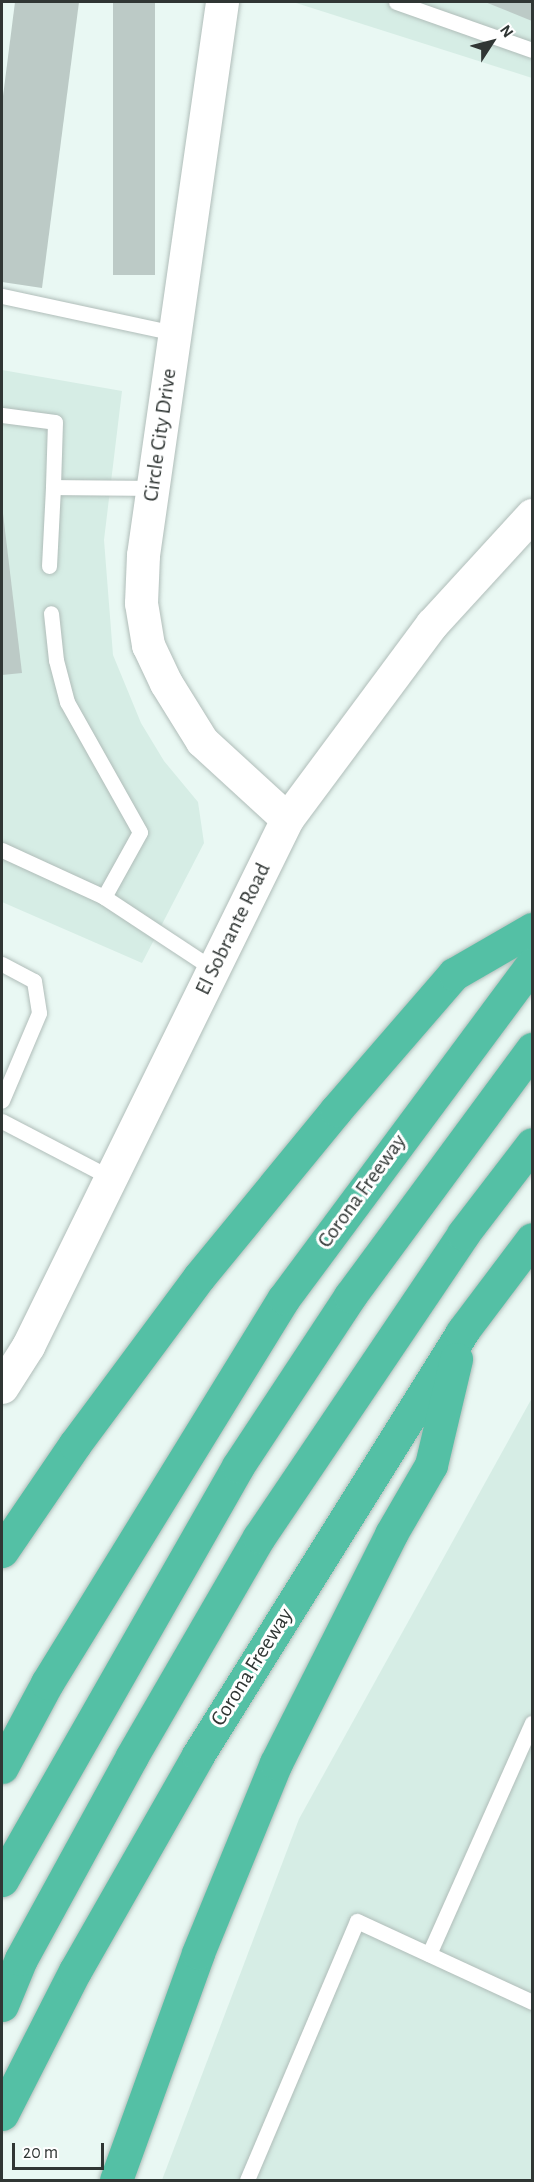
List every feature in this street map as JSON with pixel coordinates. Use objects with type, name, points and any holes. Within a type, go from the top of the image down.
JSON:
[{"type":"highway","points":[[2,1551],[75,1444],[199,1277],[336,1110],[454,974],[532,929]]},
{"type":"highway","name":"Corona Freeway","points":[[2,1767],[47,1683],[284,1298],[532,964]]},
{"type":"highway","points":[[2,1880],[238,1466],[350,1296],[532,1049]]},
{"type":"highway","points":[[2,2005],[21,1959],[132,1755],[259,1537],[463,1234],[532,1144]]},
{"type":"highway","name":"Corona Freeway","points":[[2,2114],[75,1971],[198,1755],[462,1332],[532,1239]]},
{"type":"highway","points":[[116,2181],[198,1953],[276,1763],[391,1534],[431,1465],[462,1332]]},
{"type":"street","name":"Circle City Drive","points":[[222,2],[152,488],[141,593],[148,645],[166,683],[202,741],[287,819]]},
{"type":"street","name":"El Sobrante Road","points":[[4,1378],[28,1346],[287,819],[432,624],[532,515]]},
{"type":"lane","points":[[396,2],[532,50]]},
{"type":"lane","points":[[2,296],[174,333]]},
{"type":"lane","points":[[2,415],[55,422],[49,566]]},
{"type":"lane","points":[[53,487],[152,488]]},
{"type":"lane","points":[[51,613],[56,660],[68,702],[140,832],[104,897]]},
{"type":"lane","points":[[2,850],[104,897],[213,969]]},
{"type":"lane","points":[[2,964],[34,981],[39,1013],[2,1100]]},
{"type":"lane","points":[[2,1121],[111,1178]]},
{"type":"lane","points":[[429,1954],[532,1723]]},
{"type":"lane","points":[[247,2181],[357,1921],[532,2002]]},
{"type":"shaded area","points":[[293,2],[532,2],[532,78]]},
{"type":"shaded area","points":[[2,370],[122,391],[104,540],[113,655],[141,723],[164,761],[198,802],[204,843],[142,963],[2,902]]},
{"type":"shaded area","points":[[532,1398],[532,2180],[162,2180],[299,1819]]},
{"type":"building","points":[[15,2],[79,2],[42,288],[2,282],[2,104]]},
{"type":"building","points":[[113,2],[155,2],[155,275],[113,275]]},
{"type":"building","points":[[485,2],[532,2],[532,21]]},
{"type":"building","points":[[2,505],[22,673],[2,675]]}]
